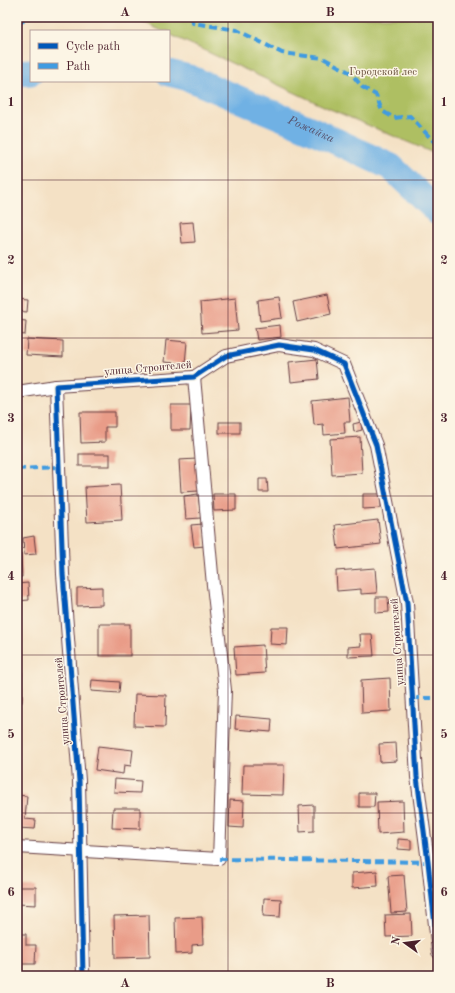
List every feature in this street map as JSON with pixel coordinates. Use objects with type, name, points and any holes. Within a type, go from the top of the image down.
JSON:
[{"type":"street","name":"улица Строителей","points":[[83,976],[79,781],[63,574],[56,386],[194,376],[226,356],[279,345],[314,350],[344,364],[376,445],[407,603],[417,777],[438,952]]},
{"type":"street","points":[[17,847],[219,859],[225,690],[213,585],[194,376]]},
{"type":"street","points":[[17,392],[56,386]]},
{"type":"green space","name":"Городской лес","points":[[133,17],[438,17],[438,155],[330,109],[170,34],[170,30],[160,30]]},
{"type":"building","points":[[193,222],[195,242],[182,243],[180,223]]},
{"type":"building","points":[[327,295],[331,314],[297,322],[293,302]]},
{"type":"building","points":[[279,297],[282,318],[260,321],[258,300]]},
{"type":"building","points":[[235,298],[238,330],[202,333],[200,302]]},
{"type":"building","points":[[17,299],[28,300],[27,312],[17,311]]},
{"type":"building","points":[[17,320],[26,321],[25,335],[17,334]]},
{"type":"building","points":[[280,325],[281,337],[257,340],[255,328]]},
{"type":"building","points":[[27,339],[63,341],[63,357],[26,355]]},
{"type":"building","points":[[166,340],[187,342],[185,364],[164,362]]},
{"type":"building","points":[[317,359],[319,379],[291,382],[289,362]]},
{"type":"building","points":[[348,397],[350,422],[344,422],[345,433],[324,435],[323,424],[314,425],[312,401]]},
{"type":"building","points":[[171,405],[191,405],[190,430],[171,430]]},
{"type":"building","points":[[80,412],[115,412],[115,427],[105,427],[105,442],[81,443]]},
{"type":"building","points":[[219,422],[240,422],[240,433],[219,433]]},
{"type":"building","points":[[361,422],[362,430],[354,432],[353,424]]},
{"type":"building","points":[[360,437],[362,473],[332,475],[330,439]]},
{"type":"building","points":[[79,454],[110,454],[110,466],[79,466]]},
{"type":"building","points":[[197,459],[199,491],[181,492],[179,460]]},
{"type":"building","points":[[259,479],[267,479],[268,492],[259,492]]},
{"type":"building","points":[[120,485],[122,520],[87,522],[85,487]]},
{"type":"building","points":[[198,494],[201,518],[186,519],[184,496]]},
{"type":"building","points":[[213,494],[236,494],[236,510],[214,511]]},
{"type":"building","points":[[363,494],[381,494],[381,508],[363,509]]},
{"type":"building","points":[[378,520],[381,544],[338,549],[335,525]]},
{"type":"building","points":[[203,524],[205,546],[194,547],[191,525]]},
{"type":"building","points":[[34,536],[36,554],[24,555],[23,538]]},
{"type":"building","points":[[21,554],[22,577],[17,577],[17,555]]},
{"type":"building","points":[[375,568],[377,593],[361,594],[361,589],[337,591],[336,571]]},
{"type":"building","points":[[28,583],[29,600],[17,601],[17,584]]},
{"type":"building","points":[[102,587],[102,605],[77,606],[77,588]]},
{"type":"building","points":[[376,597],[388,597],[389,612],[376,613]]},
{"type":"building","points":[[99,624],[130,624],[130,656],[99,656]]},
{"type":"building","points":[[271,627],[288,627],[287,645],[270,644]]},
{"type":"building","points":[[360,634],[372,634],[374,656],[348,657],[348,647],[361,646]]},
{"type":"building","points":[[263,645],[265,673],[236,675],[234,647]]},
{"type":"building","points":[[17,673],[22,673],[22,702],[17,702]]},
{"type":"building","points":[[390,678],[391,711],[362,713],[361,680]]},
{"type":"building","points":[[92,680],[120,682],[119,693],[91,691]]},
{"type":"building","points":[[135,694],[166,695],[165,727],[134,726]]},
{"type":"building","points":[[236,716],[272,719],[271,732],[235,729]]},
{"type":"building","points":[[396,743],[397,761],[380,762],[379,744]]},
{"type":"building","points":[[98,746],[133,750],[131,766],[124,765],[123,774],[95,770]]},
{"type":"building","points":[[243,765],[284,765],[283,795],[242,794]]},
{"type":"building","points":[[115,779],[141,781],[140,793],[114,792]]},
{"type":"building","points":[[359,793],[375,793],[374,807],[359,807]]},
{"type":"building","points":[[17,795],[27,796],[25,819],[36,820],[35,829],[17,828]]},
{"type":"building","points":[[230,800],[244,801],[243,828],[229,827]]},
{"type":"building","points":[[403,801],[404,832],[378,834],[377,802]]},
{"type":"building","points":[[314,805],[314,831],[300,832],[299,806]]},
{"type":"building","points":[[113,808],[140,808],[140,829],[112,828]]},
{"type":"building","points":[[398,839],[411,840],[411,850],[398,849]]},
{"type":"building","points":[[377,871],[378,886],[352,888],[352,873]]},
{"type":"building","points":[[404,875],[407,912],[391,913],[388,876]]},
{"type":"building","points":[[17,887],[36,887],[36,905],[17,904]]},
{"type":"building","points":[[264,898],[281,899],[280,917],[263,916]]},
{"type":"building","points":[[411,914],[412,936],[386,937],[385,915]]},
{"type":"building","points":[[149,915],[150,957],[115,958],[114,916]]},
{"type":"building","points":[[202,917],[203,944],[192,945],[192,953],[176,954],[175,918]]},
{"type":"building","points":[[17,934],[26,934],[26,945],[36,945],[35,964],[17,964]]},
{"type":"waterway","name":"Рожайка","points":[[17,73],[30,72]]},
{"type":"waterway","name":"Рожайка","points":[[170,73],[189,78],[312,130],[391,167],[438,212]]},
{"type":"marked path","points":[[17,24],[31,17]]},
{"type":"marked path","points":[[125,17],[139,20],[152,17]]},
{"type":"marked path","points":[[190,17],[193,23],[237,30],[282,53],[323,58],[351,73],[362,87],[376,95],[382,111],[394,118],[410,116],[438,146]]},
{"type":"marked path","points":[[17,469],[59,467]]},
{"type":"marked path","points":[[412,698],[438,698]]},
{"type":"marked path","points":[[219,859],[428,862]]},
{"type":"cycle path","points":[[83,976],[79,781],[63,574],[56,386],[194,377],[226,356],[279,345],[314,350],[344,364],[376,445],[407,603],[417,777],[438,952]]}]
